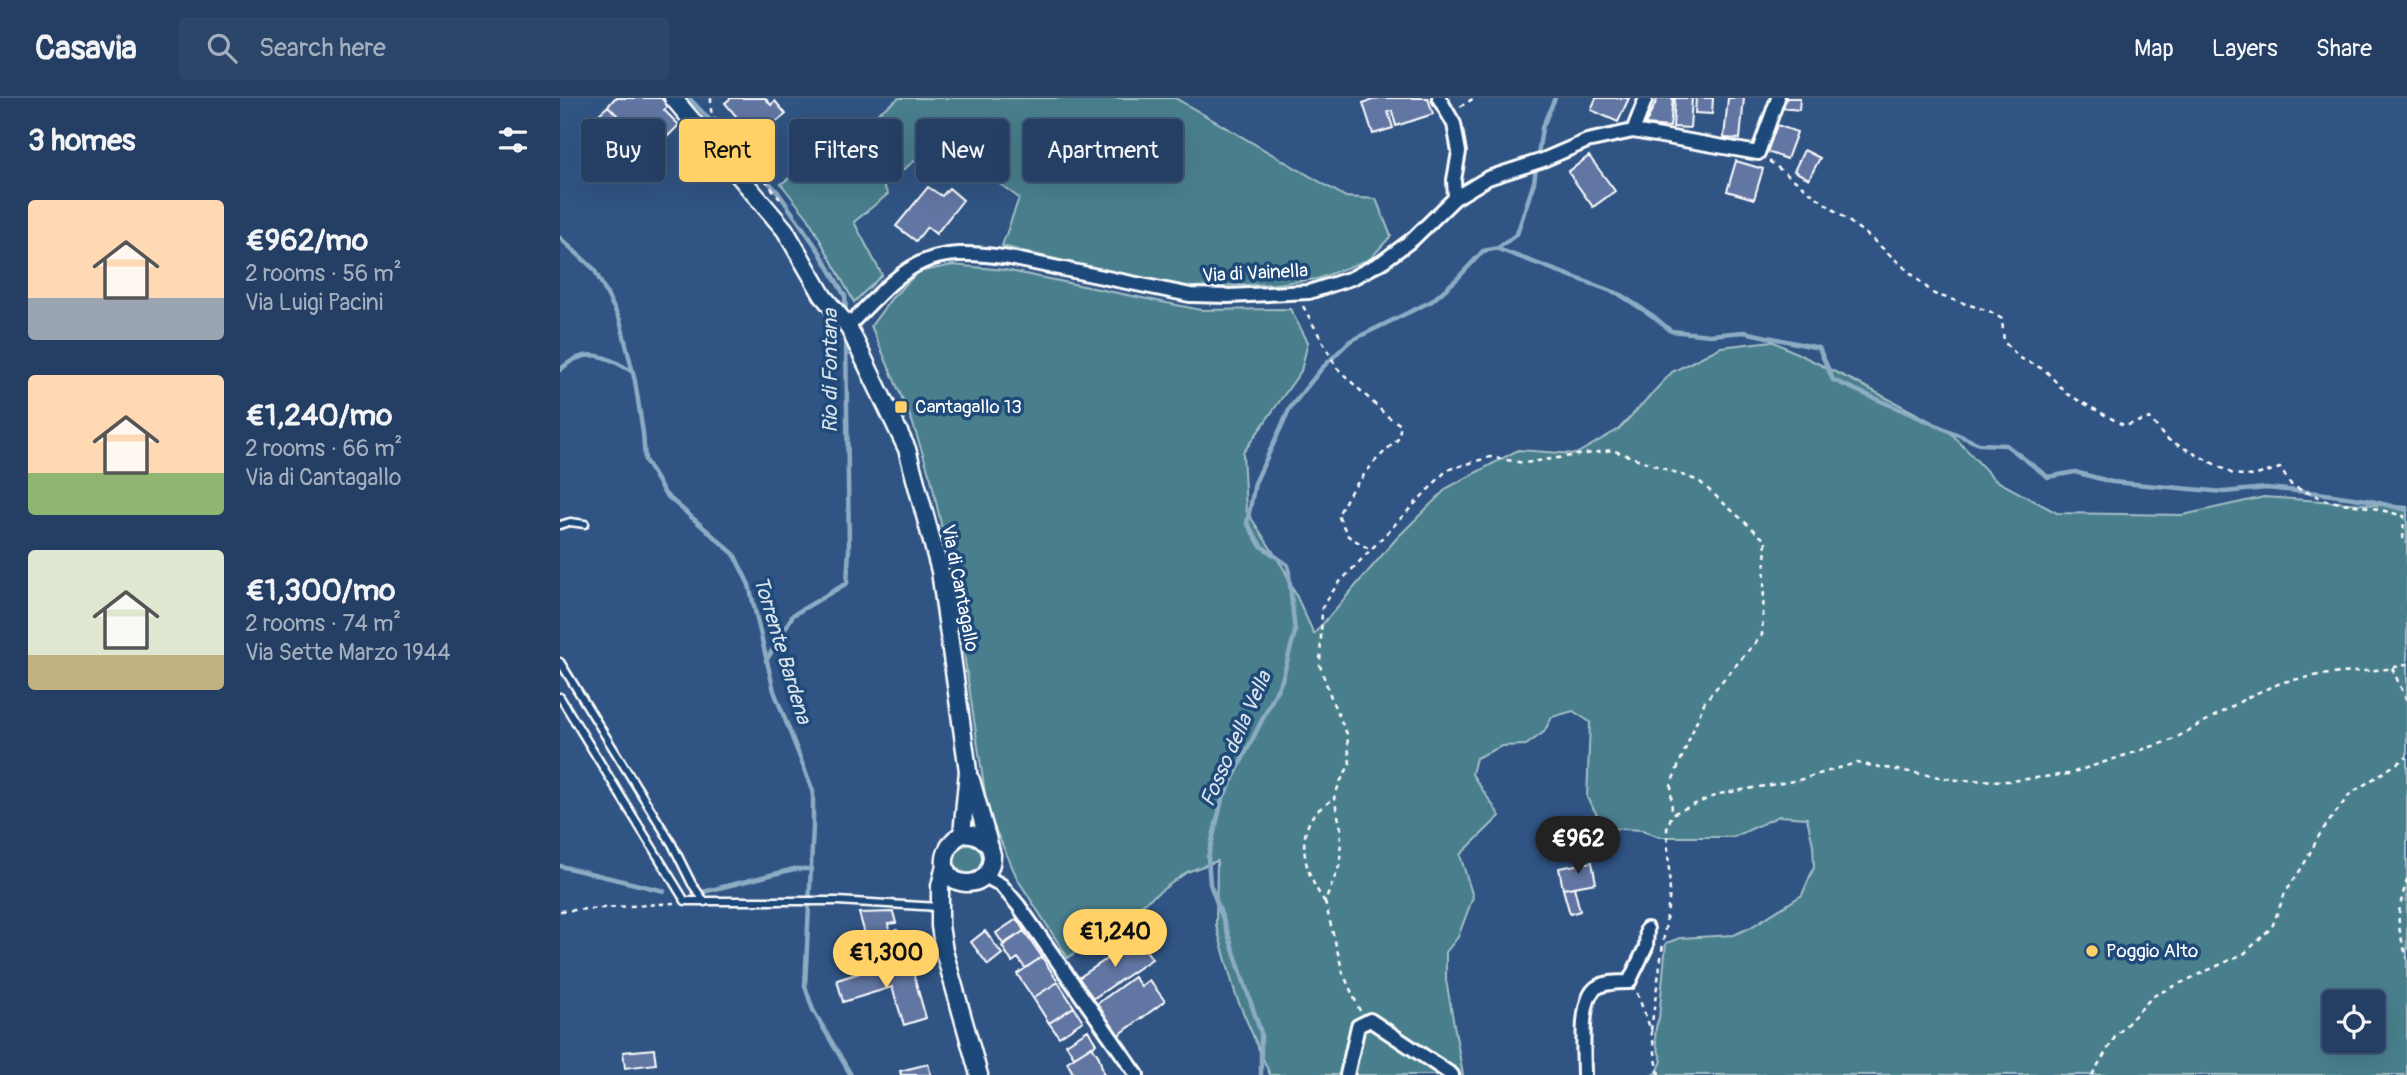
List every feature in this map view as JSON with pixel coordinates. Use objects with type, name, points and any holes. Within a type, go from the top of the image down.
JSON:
[{"type":"street","points":[[1439,98],[1454,124],[1459,152],[1454,180],[1455,198]]},
{"type":"street","points":[[1633,131],[1646,98]]},
{"type":"street","points":[[1758,153],[1778,98]]},
{"type":"street","points":[[684,103],[785,230],[823,296],[842,320]]},
{"type":"street","name":"Via di Vainella","points":[[842,320],[898,275],[922,260],[946,255],[981,253],[1190,295],[1309,292],[1352,278],[1382,262],[1413,239],[1455,198],[1488,178],[1587,142],[1633,131],[1758,153]]},
{"type":"street","name":"Via di Cantagallo","points":[[842,320],[874,378],[911,460],[940,571],[968,771]]},
{"type":"street","points":[[962,835],[968,771]]},
{"type":"street","points":[[940,904],[967,883],[985,876],[992,862],[977,796],[968,771]]},
{"type":"street","points":[[979,1075],[944,951],[940,886],[946,850],[955,838],[962,835],[978,837],[990,847]]},
{"type":"street","points":[[945,865],[953,877],[967,883]]},
{"type":"street","points":[[985,876],[1001,885],[1018,905],[1137,1075]]},
{"type":"street","points":[[1584,1075],[1586,1004],[1598,986],[1629,982],[1646,947],[1647,929]]},
{"type":"street","points":[[1347,1075],[1358,1026],[1370,1020],[1452,1075]]},
{"type":"lane","points":[[560,525],[570,522],[585,524]]},
{"type":"lane","points":[[560,662],[705,902]]},
{"type":"lane","points":[[560,697],[685,901],[940,904]]},
{"type":"path","points":[[711,98],[711,111],[716,120],[778,196]]},
{"type":"path","points":[[1448,115],[1474,98]]},
{"type":"path","points":[[1758,153],[1871,238],[1934,294],[1989,311],[2002,319],[2004,342],[2020,358],[2045,370],[2067,394],[2125,426],[2150,418],[2165,438],[2233,474],[2253,476],[2280,468],[2292,486],[2328,501],[2404,516],[2403,540],[2407,543]]},
{"type":"path","points":[[1295,292],[1337,367],[1362,394],[1401,425],[1398,439],[1359,480],[1338,515],[1348,536],[1371,550]]},
{"type":"path","points":[[1370,1020],[1360,1011],[1343,973],[1325,902],[1314,887],[1305,862],[1306,832],[1316,813],[1334,798],[1350,764],[1347,734],[1320,666],[1322,608],[1337,585],[1447,470],[1489,457],[1524,463],[1612,450],[1699,481],[1766,541],[1762,635],[1705,701],[1671,784],[1672,814],[1667,829],[1670,893],[1651,1030]]},
{"type":"path","points":[[1672,814],[1719,794],[1799,780],[1856,763],[1957,780],[2011,781],[2068,774],[2172,740],[2252,695],[2283,681],[2407,664]]},
{"type":"path","points":[[2392,668],[2407,701]]},
{"type":"path","points":[[2092,1075],[2115,1037],[2153,996],[2245,953],[2272,927],[2285,893],[2321,832],[2350,794],[2407,757]]},
{"type":"path","points":[[1325,902],[1340,864],[1341,829],[1334,798]]},
{"type":"path","points":[[2407,879],[2398,911],[2398,929],[2407,958]]},
{"type":"path","points":[[560,911],[685,901]]},
{"type":"path","points":[[1629,982],[1641,997],[1651,1030],[1659,1075]]},
{"type":"green space","points":[[899,98],[1175,98],[1346,197],[1376,199],[1391,236],[1370,259],[1317,279],[1275,284],[1192,287],[1092,268],[1002,246],[1019,198],[997,182],[1009,182],[1009,119],[916,119],[916,160],[902,171],[902,119],[870,119]]},
{"type":"green space","points":[[789,178],[789,182],[887,182],[883,185],[888,194],[854,222],[882,275],[854,302],[808,218],[781,184]]},
{"type":"green space","points":[[953,265],[1005,270],[1201,310],[1290,309],[1308,342],[1301,371],[1243,453],[1246,510],[1284,569],[1314,634],[1396,539],[1447,488],[1518,450],[1576,454],[1619,429],[1672,372],[1721,347],[1772,341],[1949,431],[1995,480],[2057,513],[2183,515],[2264,497],[2407,507],[2407,1075],[1652,1075],[1657,1072],[1662,1061],[1655,1034],[1666,943],[1680,938],[1734,935],[1802,895],[1814,867],[1813,845],[1807,818],[1779,816],[1734,837],[1659,837],[1642,830],[1605,828],[1587,798],[1590,722],[1573,711],[1552,717],[1544,732],[1526,745],[1502,746],[1476,758],[1472,774],[1500,816],[1460,855],[1473,897],[1458,937],[1446,952],[1446,980],[1463,1075],[1270,1075],[1236,996],[1216,925],[1217,861],[1187,872],[1068,958],[1018,880],[988,813],[952,574],[931,479],[912,421],[871,326],[891,299],[918,272]]},
{"type":"green space","points":[[968,845],[978,849],[982,859],[978,869],[968,873],[958,869],[954,859],[958,849]]},
{"type":"building","points":[[615,98],[661,98],[669,106],[664,110],[679,125],[665,139],[665,119],[621,119],[608,106]]},
{"type":"building","points":[[731,98],[765,98],[771,105],[775,101],[786,114],[775,123],[775,119],[738,119],[725,103]]},
{"type":"building","points":[[1379,98],[1428,98],[1433,114],[1396,126],[1392,111],[1388,112],[1393,128],[1373,134],[1363,103]]},
{"type":"building","points":[[1596,98],[1629,98],[1618,122],[1591,110]]},
{"type":"building","points":[[1658,98],[1673,98],[1670,127],[1645,125]]},
{"type":"building","points":[[1675,98],[1692,98],[1690,128],[1673,127]]},
{"type":"building","points":[[1696,98],[1713,98],[1712,114],[1695,113]]},
{"type":"building","points":[[1728,98],[1744,98],[1740,139],[1724,138]]},
{"type":"building","points":[[1783,98],[1800,98],[1799,110],[1782,108]]},
{"type":"building","points":[[608,106],[621,119],[602,119],[598,115]]},
{"type":"building","points":[[1777,125],[1797,132],[1787,159],[1767,152]]},
{"type":"building","points":[[1804,150],[1820,158],[1809,179],[1794,171]]},
{"type":"building","points":[[1589,156],[1615,191],[1593,207],[1568,172]]},
{"type":"building","points":[[1736,161],[1763,169],[1754,199],[1727,191]]},
{"type":"building","points":[[928,187],[942,196],[949,188],[963,200],[936,234],[927,227],[916,241],[896,226]]},
{"type":"building","points":[[1592,862],[1596,883],[1563,889],[1559,868]]},
{"type":"building","points":[[1574,887],[1580,911],[1570,914],[1563,889]]},
{"type":"building","points":[[893,912],[896,923],[888,924],[890,932],[897,930],[901,941],[869,948],[859,913]]},
{"type":"building","points":[[1017,919],[1024,931],[1003,944],[996,933]]},
{"type":"building","points":[[985,931],[1002,954],[988,965],[971,942]]},
{"type":"building","points":[[1024,931],[1042,957],[1025,968],[1018,958],[1012,962],[1002,946]]},
{"type":"building","points":[[1138,938],[1152,959],[1091,1000],[1077,979]]},
{"type":"building","points":[[1042,957],[1058,982],[1033,998],[1017,974]]},
{"type":"building","points":[[889,964],[892,975],[912,969],[926,1018],[904,1025],[892,987],[843,1002],[837,980]]},
{"type":"building","points":[[1134,977],[1141,986],[1149,980],[1165,1001],[1116,1037],[1094,1006]]},
{"type":"building","points":[[1058,982],[1074,1007],[1049,1023],[1033,998]]},
{"type":"building","points":[[1074,1007],[1083,1021],[1059,1037],[1049,1023]]},
{"type":"building","points":[[1088,1030],[1096,1044],[1074,1057],[1066,1044]]},
{"type":"building","points":[[1092,1046],[1099,1057],[1104,1075],[1074,1075],[1067,1062]]},
{"type":"building","points":[[654,1049],[656,1064],[625,1068],[623,1052]]},
{"type":"building","points":[[928,1064],[931,1075],[901,1075],[900,1071]]},
{"type":"waterway","name":"Rio di Fontana","points":[[689,98],[777,191],[819,251],[845,296],[846,315]]},
{"type":"waterway","name":"Fosso della Vella","points":[[1261,1075],[1261,1033],[1210,884],[1208,857],[1222,800],[1282,680],[1295,632],[1288,565],[1261,546],[1247,523],[1255,483],[1290,408],[1322,368],[1350,341],[1432,301],[1483,251],[1498,248],[1517,234],[1534,182],[1542,128],[1555,98]]},
{"type":"waterway","name":"Torrente Bardena","points":[[560,238],[594,269],[620,320],[635,381],[645,460],[665,494],[734,554],[749,585],[774,691],[813,791],[805,986],[813,1010],[851,1075]]},
{"type":"waterway","points":[[1498,249],[1619,294],[1671,331],[1710,335],[1744,332],[1819,348],[1833,380],[1979,444],[2006,445],[2048,477],[2075,472],[2112,482],[2224,492],[2266,488],[2367,500],[2407,510]]},
{"type":"waterway","name":"Rio di Fontana","points":[[766,661],[793,615],[847,583],[849,549],[846,338]]},
{"type":"waterway","points":[[560,370],[569,362],[587,355],[614,361],[633,372]]},
{"type":"waterway","points":[[560,866],[664,891]]},
{"type":"waterway","points":[[703,892],[794,869],[811,869]]},
{"type":"place","name":"Cantagallo 13","points":[[901,407]]},
{"type":"place","name":"Poggio Alto","points":[[2092,951]]}]
